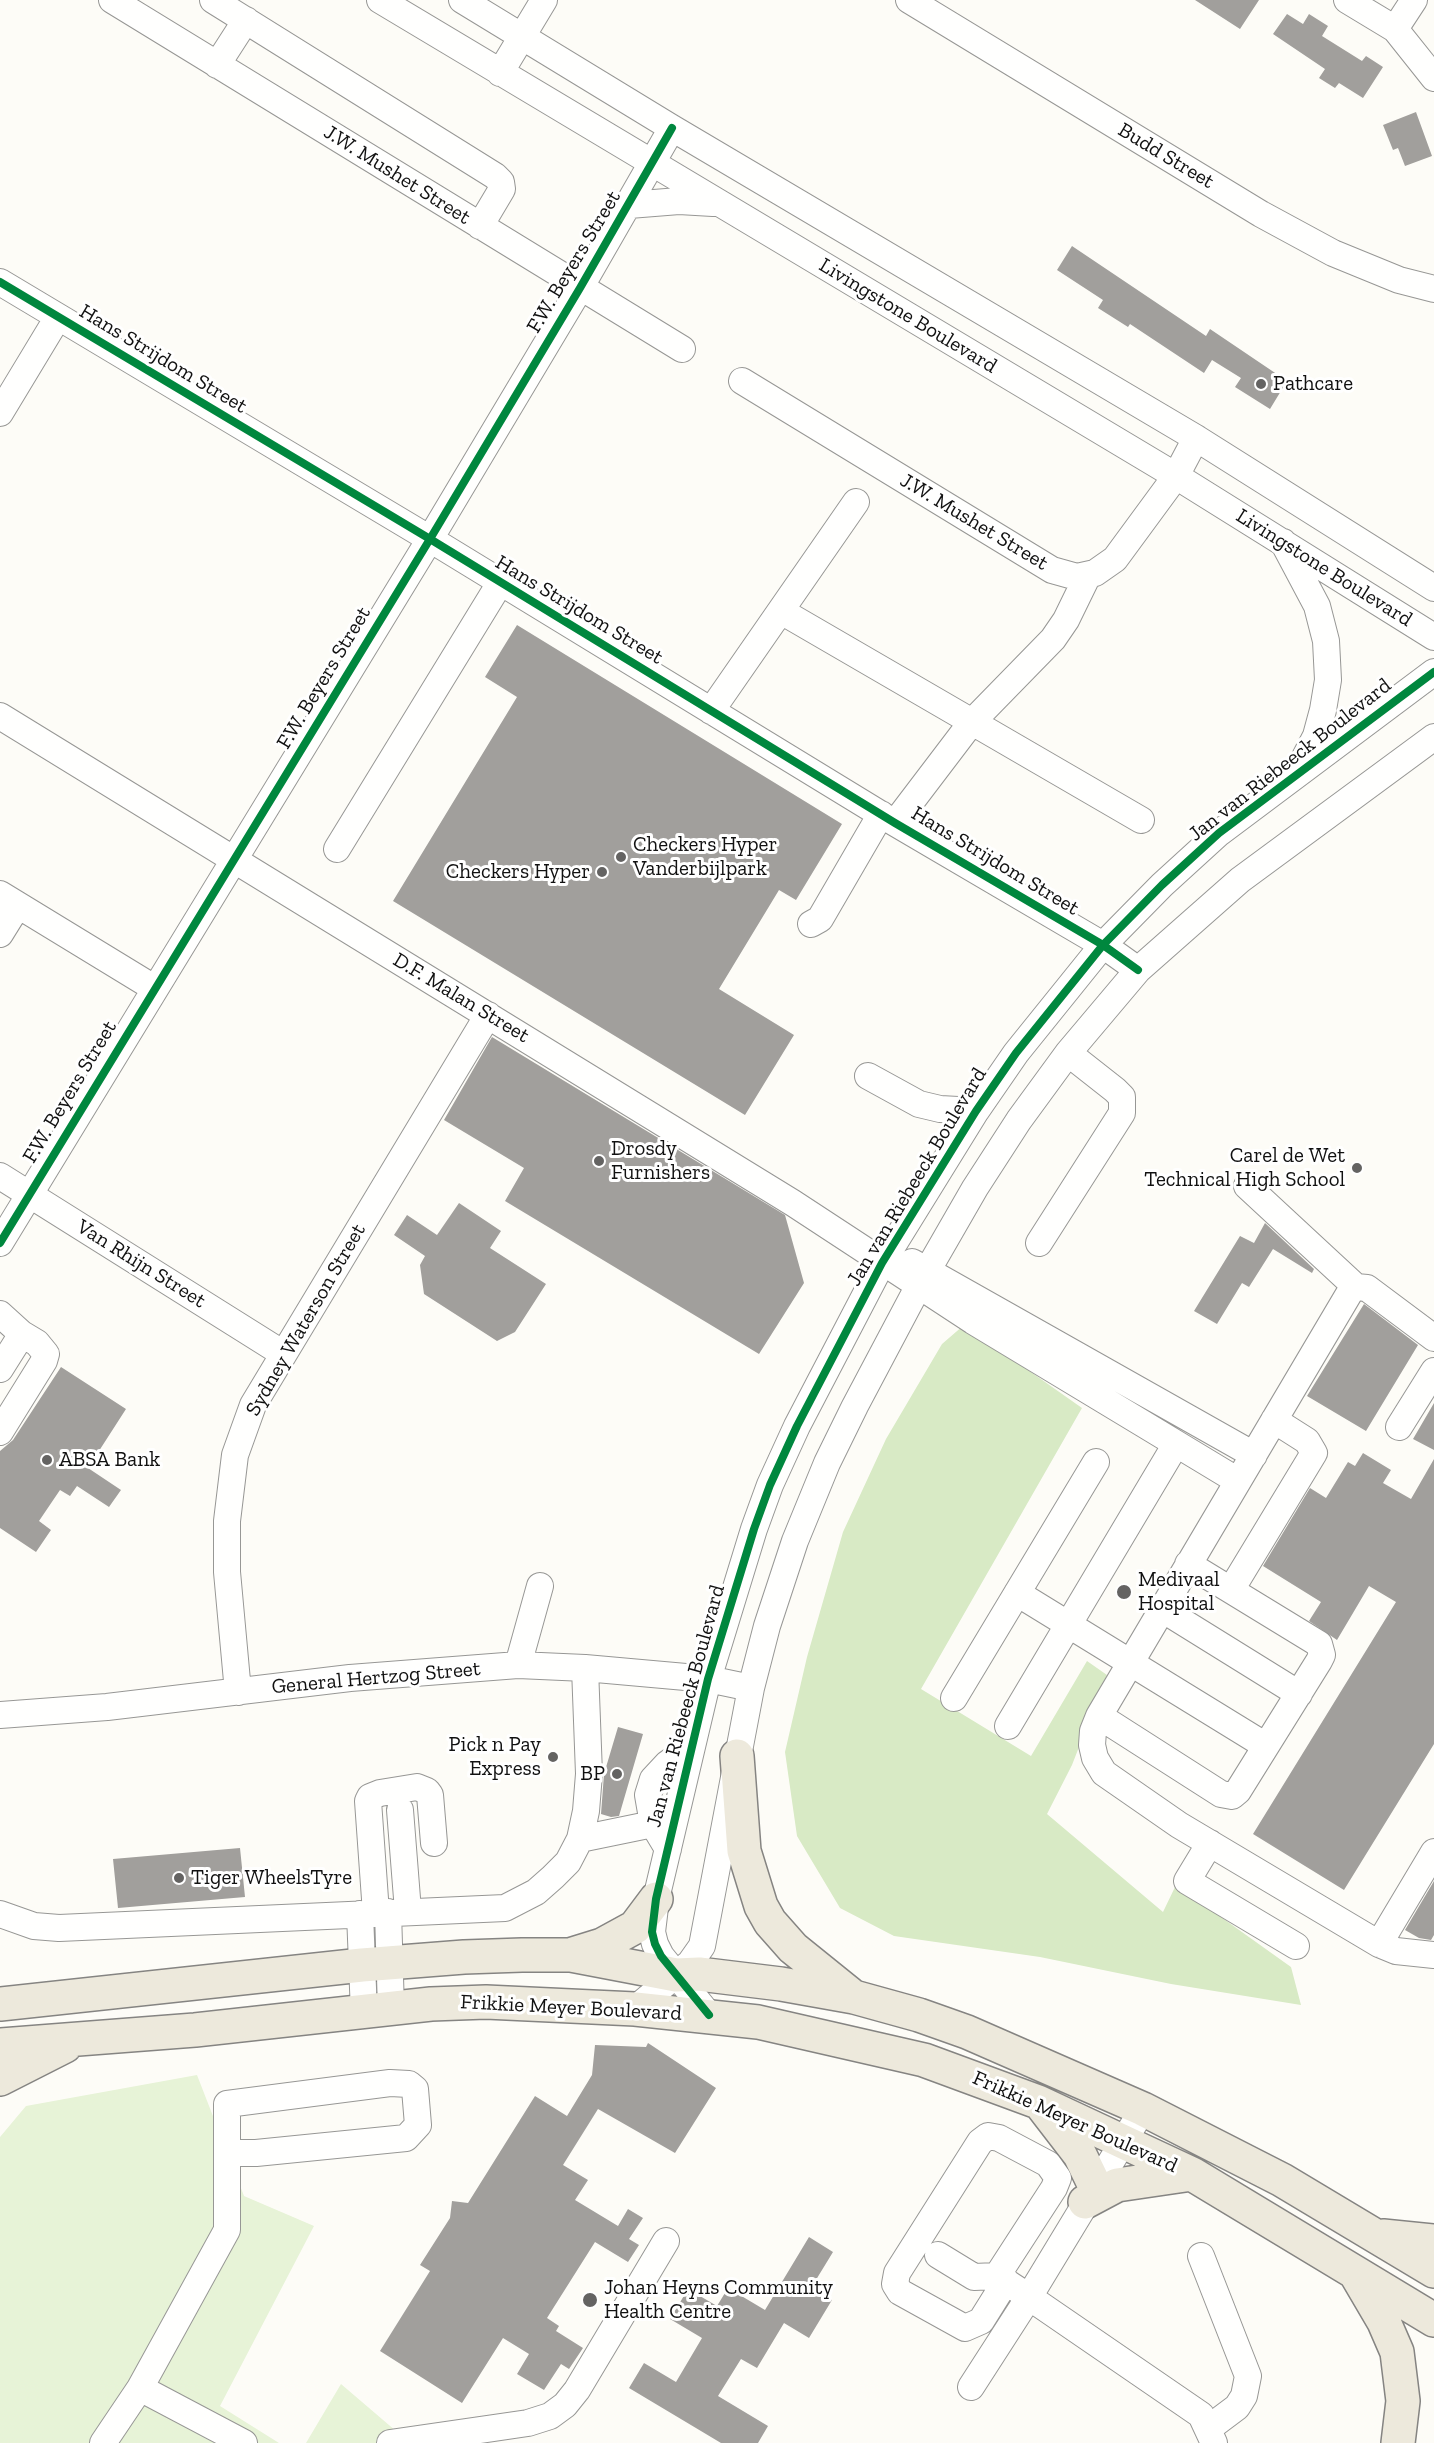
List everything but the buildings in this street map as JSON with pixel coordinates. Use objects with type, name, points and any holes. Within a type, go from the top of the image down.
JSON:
[{"type":"main road","points":[[737,1756],[744,1851],[761,1906],[770,1922],[793,1948],[854,1997]]},
{"type":"main road","points":[[571,1955],[602,1945],[636,1927],[656,1899]]},
{"type":"main road","name":"Frikkie Meyer Boulevard","points":[[0,2004],[376,1964],[464,1957],[571,1955],[676,1975],[699,1974],[782,1984],[854,1997],[919,2015],[967,2032],[1143,2109],[1282,2180],[1434,2271]]},
{"type":"main road","points":[[0,1978],[60,1999]]},
{"type":"main road","name":"Frikkie Meyer Boulevard","points":[[0,2045],[195,2030],[486,2002],[635,2009],[709,2015],[758,2022],[836,2038],[924,2060],[1038,2102],[1192,2174],[1434,2320]]},
{"type":"main road","points":[[0,2079],[86,2037]]},
{"type":"main road","points":[[1038,2102],[1080,2155],[1090,2194],[1117,2186],[1192,2174]]},
{"type":"main road","points":[[1376,2236],[1434,2241]]},
{"type":"main road","points":[[1354,2273],[1368,2291],[1397,2352],[1403,2401],[1398,2443]]},
{"type":"street","name":"J.W. Mushet Street","points":[[112,0],[682,350]]},
{"type":"street","points":[[213,0],[495,176],[501,182],[502,189],[480,226]]},
{"type":"street","name":"Livingstone Boulevard","points":[[380,0],[1283,541],[1434,637]]},
{"type":"street","name":"Livingstone Boulevard","points":[[462,0],[672,128],[1196,438],[1434,588]]},
{"type":"street","points":[[500,73],[544,0]]},
{"type":"street","name":"Budd Street","points":[[909,0],[1271,219],[1333,253],[1399,280],[1434,289]]},
{"type":"street","points":[[1347,0],[1395,29],[1434,78]]},
{"type":"street","points":[[1395,29],[1414,0]]},
{"type":"street","points":[[217,64],[246,20]]},
{"type":"street","name":"F.W. Beyers Street","points":[[0,1243],[430,539],[629,205],[672,128]]},
{"type":"street","points":[[629,205],[679,201],[719,204]]},
{"type":"street","name":"Hans Strijdom Street","points":[[0,282],[430,539],[888,819],[1103,945],[1138,969]]},
{"type":"street","points":[[0,413],[58,317]]},
{"type":"street","name":"J.W. Mushet Street","points":[[742,381],[1052,570],[1087,577]]},
{"type":"street","points":[[811,924],[820,920],[888,819],[971,723],[1053,639],[1066,620],[1087,577],[1103,570],[1115,559],[1176,477],[1196,438]]},
{"type":"street","points":[[711,711],[856,502]]},
{"type":"street","points":[[1283,541],[1317,606],[1326,641],[1328,680],[1323,710],[1316,735],[1297,773]]},
{"type":"street","points":[[337,849],[500,583]]},
{"type":"street","points":[[781,611],[1141,820]]},
{"type":"street","name":"Jan van Riebeeck Boulevard","points":[[709,2015],[676,1975],[655,1944],[652,1932],[656,1899],[691,1747],[708,1679],[740,1572],[770,1485],[887,1256],[976,1111],[1037,1026],[1103,945],[1162,885],[1220,833],[1434,672]]},
{"type":"street","name":"D.F. Malan Street","points":[[0,717],[793,1203],[887,1256],[922,1279]]},
{"type":"street","points":[[635,2009],[697,1954],[706,1931],[751,1688],[767,1626],[795,1541],[822,1474],[922,1279],[1019,1120],[1068,1053],[1138,969],[1240,880],[1434,737]]},
{"type":"street","points":[[0,934],[9,900],[154,988]]},
{"type":"street","name":"Sydney Waterson Street","points":[[238,1692],[227,1572],[230,1491],[235,1455],[253,1405],[282,1353],[488,1015]]},
{"type":"street","points":[[1039,1243],[1122,1113],[1122,1097],[1068,1053]]},
{"type":"street","points":[[868,1076],[919,1104],[940,1109],[976,1111]]},
{"type":"street","points":[[919,1104],[934,1121],[950,1153]]},
{"type":"street","name":"Van Rhijn Street","points":[[0,1176],[282,1353]]},
{"type":"street","points":[[1247,1186],[1356,1287],[1366,1288],[1375,1293],[1434,1338]]},
{"type":"street","points":[[922,1279],[1176,1444],[1238,1481]]},
{"type":"street","points":[[922,1279],[1254,1455]]},
{"type":"street","points":[[1356,1287],[1350,1292],[1099,1716],[1093,1731],[1092,1745],[1095,1758],[1104,1773],[1209,1844],[1379,1944],[1396,1952],[1434,1955]]},
{"type":"street","points":[[0,1314],[22,1334],[43,1348],[46,1354],[44,1361],[0,1432]]},
{"type":"street","points":[[0,1369],[22,1334]]},
{"type":"street","points":[[1399,1427],[1434,1371]]},
{"type":"street","points":[[1231,1590],[1314,1453],[1307,1441],[1274,1420]]},
{"type":"street","points":[[1008,1726],[1176,1444]]},
{"type":"street","points":[[954,1698],[1096,1462]]},
{"type":"street","points":[[1099,1716],[1227,1796],[1232,1796],[1238,1791],[1319,1661],[1322,1649],[1319,1644],[1188,1564]]},
{"type":"street","points":[[518,1665],[540,1586]]},
{"type":"street","points":[[1017,1593],[1266,1746]]},
{"type":"street","points":[[1162,1609],[1299,1694]]},
{"type":"street","name":"General Hertzog Street","points":[[0,1714],[106,1707],[350,1677],[518,1665],[585,1668],[708,1679],[751,1688]]},
{"type":"street","points":[[0,1914],[34,1926],[59,1928],[505,1908],[536,1892],[553,1877],[568,1862],[580,1839],[586,1811],[589,1774],[585,1668]]},
{"type":"street","points":[[668,1849],[652,1824],[648,1795],[653,1779],[667,1764],[691,1747]]},
{"type":"street","points":[[383,1912],[368,1801],[370,1797],[380,1792],[417,1787],[427,1791],[430,1795],[434,1843]]},
{"type":"street","points":[[378,2011],[376,1964],[400,1810]]},
{"type":"street","points":[[580,1839],[652,1824]]},
{"type":"street","points":[[1209,1844],[1187,1881],[1296,1946]]},
{"type":"street","points":[[1379,1944],[1434,1852]]},
{"type":"street","points":[[104,2443],[140,2388],[220,2247],[227,2230],[228,2103],[390,2083],[409,2084],[415,2089],[418,2125],[406,2138],[256,2153],[228,2153]]},
{"type":"street","points":[[971,2387],[1029,2297],[1090,2194],[1125,2142],[1143,2109]]},
{"type":"street","points":[[984,2138],[999,2138],[1048,2164],[1058,2178],[1001,2279],[981,2321],[966,2328],[900,2292],[895,2284],[897,2273],[984,2138]]},
{"type":"street","points":[[390,2443],[528,2423],[550,2416],[565,2405],[577,2390],[666,2241]]},
{"type":"street","points":[[938,2255],[974,2277],[1001,2279],[1029,2297],[1201,2415],[1212,2436],[1245,2396],[1248,2376],[1201,2256]]},
{"type":"street","points":[[140,2388],[244,2443]]},
{"type":"green space","points":[[964,1325],[1082,1408],[921,1689],[1031,1756],[1087,1661],[1107,1675],[1072,1765],[1047,1814],[1163,1912],[1176,1885],[1291,1967],[1301,2005],[1171,1984],[1040,1957],[894,1936],[840,1908],[797,1836],[785,1752],[807,1657],[843,1532],[886,1439],[942,1344]]},
{"type":"green space","points":[[197,2075],[244,2196],[314,2226],[220,2406],[279,2443],[0,2443],[0,2137],[26,2106]]},
{"type":"green space","points":[[341,2384],[410,2443],[306,2443]]},
{"type":"cycle path","points":[[0,1243],[430,539],[580,288],[672,128]]},
{"type":"cycle path","points":[[0,282],[430,539],[895,823],[1103,945],[1138,970]]},
{"type":"cycle path","points":[[709,2015],[661,1956],[655,1944],[652,1932],[656,1899],[708,1679],[754,1529],[770,1485],[797,1426],[882,1263],[976,1111],[1016,1053],[1103,945],[1162,885],[1219,833],[1434,672]]},
{"type":"place","name":"Pathcare","points":[[1261,384]]},
{"type":"place","name":"Checkers Hyper Vanderbijlpark","points":[[621,857]]},
{"type":"place","name":"Checkers Hyper","points":[[602,872]]},
{"type":"place","name":"Drosdy Furnishers","points":[[599,1161]]},
{"type":"place","name":"Carel de Wet Technical High School","points":[[1357,1168]]},
{"type":"place","name":"ABSA Bank","points":[[47,1460]]},
{"type":"place","name":"Medivaal Hospital","points":[[1124,1592]]},
{"type":"place","name":"Pick n Pay Express","points":[[553,1757]]},
{"type":"place","name":"BP","points":[[617,1774]]},
{"type":"place","name":"Tiger WheelsTyre","points":[[179,1878]]},
{"type":"place","name":"Johan Heyns Community Health Centre","points":[[590,2300]]}]
